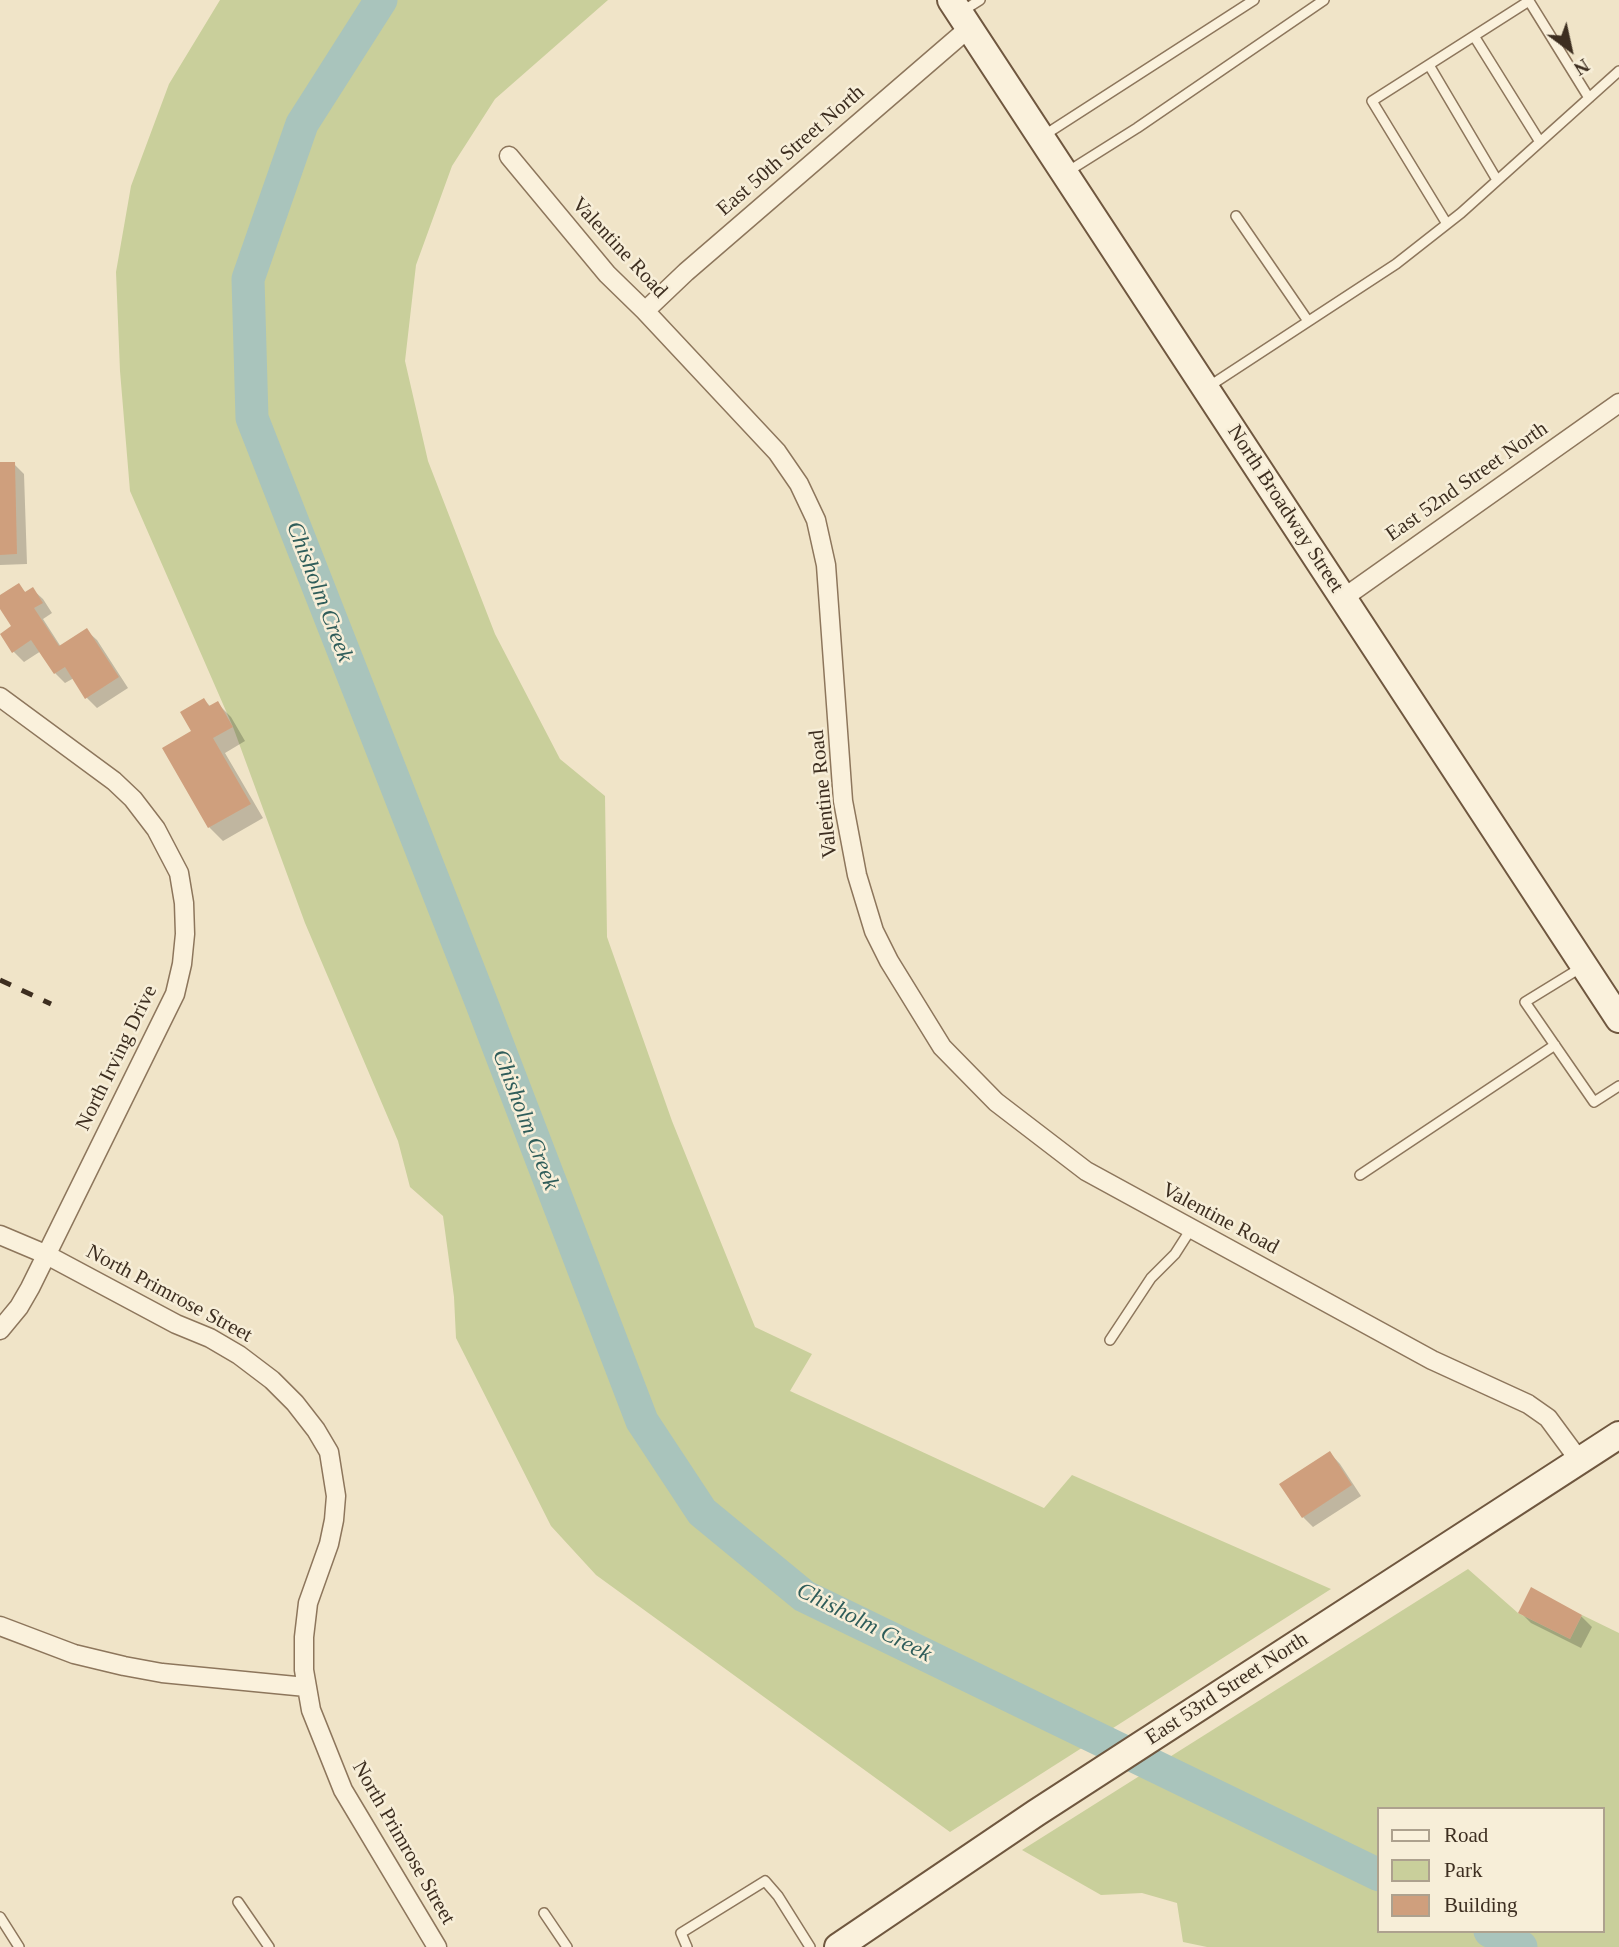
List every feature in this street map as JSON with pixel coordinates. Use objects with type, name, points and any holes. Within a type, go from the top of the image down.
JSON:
[{"type":"main road","name":"North Broadway Street","points":[[965,10],[1041,137],[1619,1019]]},
{"type":"main road","name":"East 53rd Street North","points":[[838,1947],[1036,1813],[1619,1434]]},
{"type":"street","name":"East 50th Street North","points":[[645,311],[965,10]]},
{"type":"street","name":"Valentine Road","points":[[509,156],[607,274],[777,452],[799,484],[816,520],[826,565],[843,802],[850,847],[874,931],[905,990],[942,1046],[996,1102],[1086,1171],[1432,1360],[1528,1404],[1548,1418],[1579,1460]]},
{"type":"street","name":"East 52nd Street North","points":[[1342,599],[1619,403]]},
{"type":"street","name":"North Irving Drive","points":[[0,697],[114,781],[133,799],[169,851],[179,873],[184,903],[183,956],[175,994],[19,1307],[0,1330]]},
{"type":"street","name":"North Primrose Street","points":[[0,1234],[45,1254],[176,1324],[239,1354],[272,1380],[295,1403],[329,1452],[336,1496],[334,1520],[329,1544],[308,1603],[304,1637],[306,1687],[318,1732],[343,1790],[437,1947]]},
{"type":"street","points":[[0,1626],[75,1654],[124,1667],[306,1687]]},
{"type":"lane","points":[[1041,137],[1254,0]]},
{"type":"lane","points":[[1065,173],[1324,0]]},
{"type":"lane","points":[[1447,224],[1372,101],[1530,1],[1589,98]]},
{"type":"lane","points":[[1474,36],[1540,142]]},
{"type":"lane","points":[[1429,65],[1497,180]]},
{"type":"lane","points":[[1206,388],[1396,264],[1447,224],[1619,71]]},
{"type":"lane","points":[[1237,216],[1308,321]]},
{"type":"lane","points":[[1584,966],[1525,1002],[1594,1102],[1619,1086]]},
{"type":"lane","points":[[1360,1175],[1555,1045]]},
{"type":"lane","points":[[1110,1340],[1150,1278],[1175,1254],[1191,1229]]},
{"type":"lane","points":[[687,1947],[681,1933],[765,1881],[778,1896],[810,1947]]},
{"type":"lane","points":[[238,1902],[269,1947]]},
{"type":"lane","points":[[544,1913],[568,1947]]},
{"type":"lane","points":[[0,1917],[19,1947]]},
{"type":"green space","points":[[220,0],[608,0],[495,99],[452,166],[416,265],[405,361],[428,461],[495,634],[560,759],[605,796],[607,937],[672,1121],[755,1327],[812,1354],[790,1391],[1044,1508],[1072,1475],[1331,1589],[950,1832],[596,1575],[551,1526],[456,1338],[454,1297],[443,1216],[410,1187],[398,1141],[305,923],[233,727],[130,491],[120,371],[116,272],[131,186],[169,84]]},
{"type":"green space","points":[[1468,1569],[1518,1613],[1570,1639],[1582,1615],[1619,1633],[1619,1947],[1207,1947],[1183,1942],[1177,1903],[1142,1893],[1101,1895],[1022,1850]]},
{"type":"building","points":[[0,462],[15,462],[17,554],[0,555]]},
{"type":"building","points":[[19,583],[25,592],[33,587],[43,603],[34,608],[59,646],[87,628],[119,677],[85,699],[65,667],[54,674],[31,640],[12,653],[0,634],[11,626],[0,609],[0,595]]},
{"type":"building","points":[[204,698],[209,706],[218,701],[233,727],[213,738],[251,804],[208,828],[162,748],[191,731],[180,712]]},
{"type":"building","points":[[1330,1451],[1352,1485],[1302,1518],[1279,1484]]},
{"type":"building","points":[[1531,1587],[1582,1615],[1570,1639],[1518,1613]]},
{"type":"waterway","name":"Chisholm Creek","points":[[381,0],[302,124],[248,279],[252,418],[642,1421],[702,1512],[804,1596],[1378,1875]]},
{"type":"waterway","name":"Chisholm Creek","points":[[1494,1933],[1521,1947]]},
{"type":"railway","points":[[0,980],[51,1004]]}]
